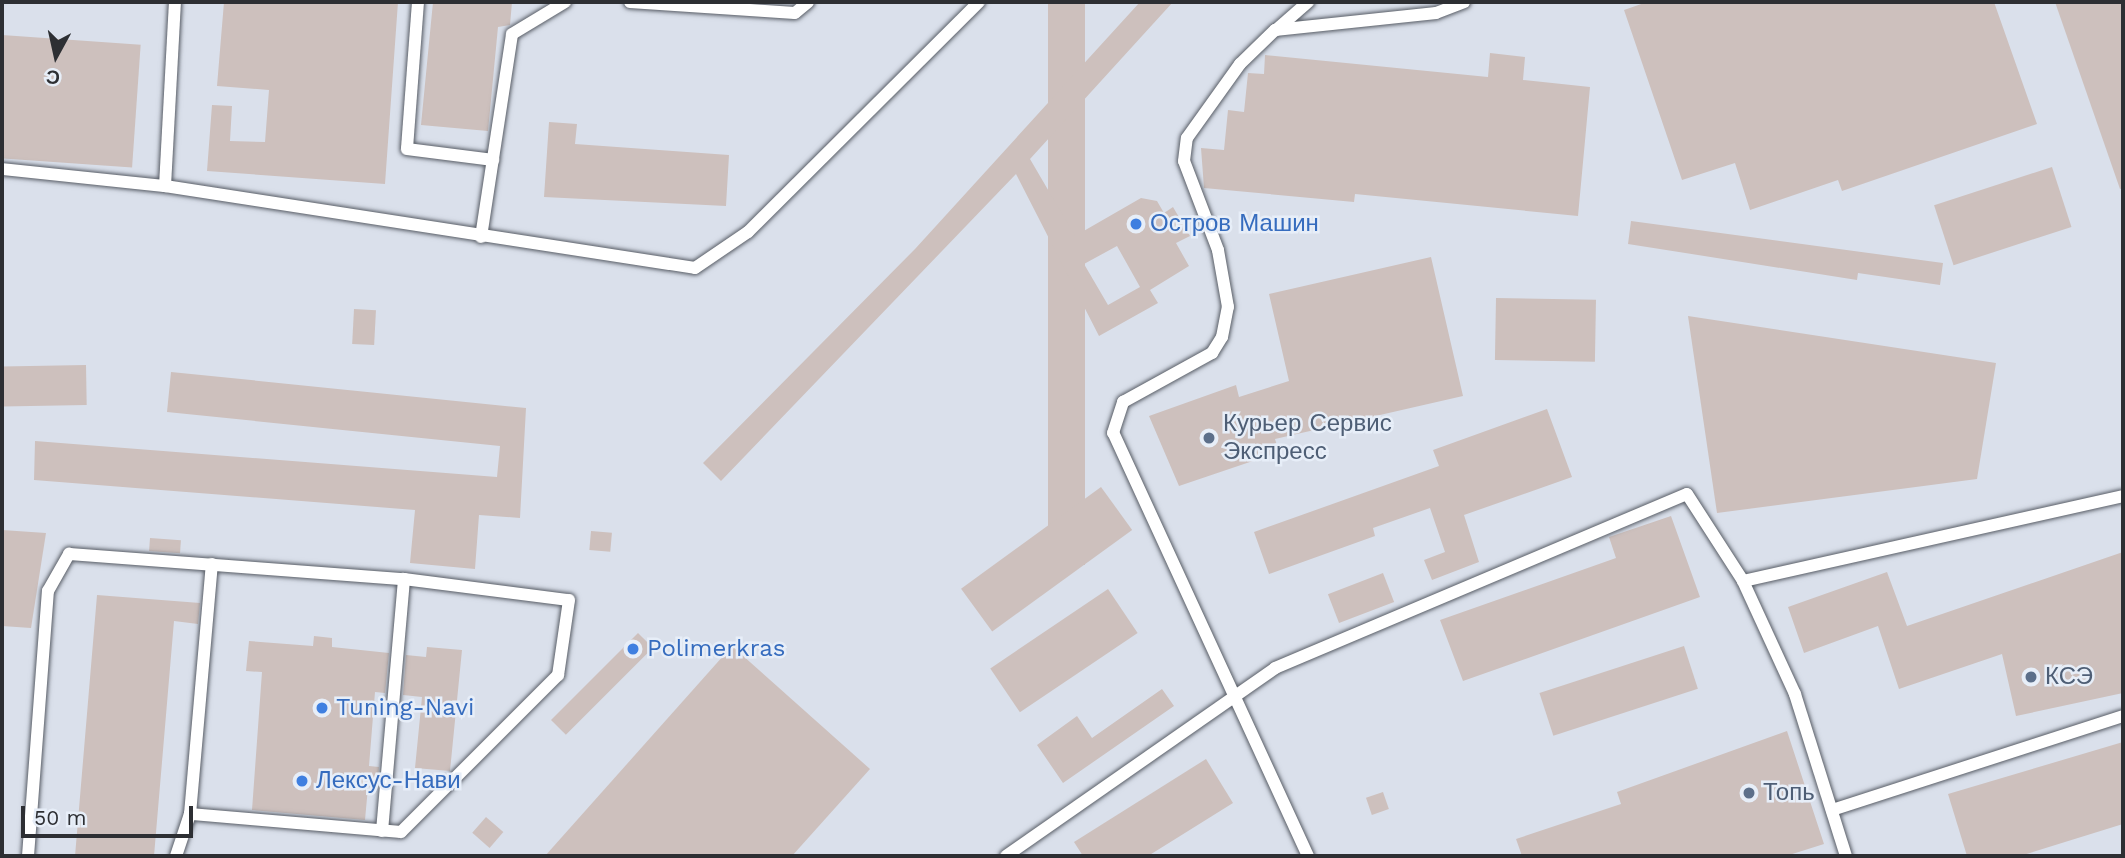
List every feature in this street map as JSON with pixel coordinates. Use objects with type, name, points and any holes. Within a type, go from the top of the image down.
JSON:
[{"type":"lane","points":[[165,186],[174,2]]},
{"type":"lane","points":[[418,2],[407,149],[493,160]]},
{"type":"lane","points":[[481,237],[512,34],[546,8],[565,2]]},
{"type":"lane","points":[[630,2],[795,13],[808,2]]},
{"type":"lane","points":[[2,169],[165,186],[695,268],[748,233],[979,2]]},
{"type":"lane","points":[[1308,2],[1240,64],[1187,138],[1188,183],[1218,250],[1228,307],[1222,337],[1212,353],[1123,402],[1113,433],[1308,856]]},
{"type":"lane","points":[[1275,30],[1436,13],[1464,2]]},
{"type":"lane","points":[[1006,856],[1236,700],[1275,668],[1687,494],[1743,581],[1795,694],[1846,856]]},
{"type":"lane","points":[[1743,581],[2123,496]]},
{"type":"lane","points":[[29,856],[48,591],[69,554],[404,579],[569,600],[558,675],[401,832],[190,814]]},
{"type":"lane","points":[[176,856],[190,814],[212,564]]},
{"type":"lane","points":[[382,831],[404,579]]},
{"type":"lane","points":[[1832,810],[2123,716]]},
{"type":"building","points":[[224,2],[398,2],[385,184],[207,171],[212,105],[232,106],[230,141],[265,142],[269,90],[217,86]]},
{"type":"building","points":[[433,2],[512,2],[510,25],[498,27],[488,131],[421,125]]},
{"type":"building","points":[[1048,2],[1085,2],[1085,565],[1048,565]]},
{"type":"building","points":[[1140,2],[1173,2],[1030,159],[1075,236],[1141,198],[1157,201],[1164,213],[1173,207],[1190,236],[1176,243],[1189,266],[1150,290],[1158,303],[1099,336],[1016,174],[721,481],[703,463],[915,249]],"holes":[[[1117,246],[1140,287],[1108,305],[1084,264]]]},
{"type":"building","points":[[1647,2],[1994,2],[2037,124],[1842,191],[1838,180],[1750,210],[1735,163],[1682,180],[1624,10]]},
{"type":"building","points":[[2055,2],[2123,2],[2123,188],[2120,189]]},
{"type":"building","points":[[2,35],[141,45],[132,167],[2,158]]},
{"type":"building","points":[[1490,53],[1525,57],[1523,80],[1590,87],[1578,216],[1355,194],[1354,202],[1204,188],[1201,148],[1224,150],[1228,110],[1244,112],[1248,73],[1264,74],[1265,55],[1488,77]]},
{"type":"building","points":[[549,122],[577,124],[575,144],[729,155],[726,206],[544,197]]},
{"type":"building","points":[[2052,167],[2071,227],[1954,265],[1934,205]]},
{"type":"building","points":[[1631,221],[1943,263],[1940,285],[1858,273],[1857,280],[1628,244]]},
{"type":"building","points":[[1431,257],[1463,396],[1275,439],[1279,452],[1179,486],[1149,416],[1236,385],[1239,397],[1289,381],[1269,294]]},
{"type":"building","points":[[1496,298],[1596,300],[1595,362],[1495,360]]},
{"type":"building","points":[[354,309],[376,310],[374,345],[352,344]]},
{"type":"building","points":[[1688,316],[1996,363],[1977,479],[1717,513]]},
{"type":"building","points":[[86,365],[87,405],[3,406],[2,366]]},
{"type":"building","points":[[171,372],[526,408],[520,518],[479,515],[475,569],[410,563],[415,510],[34,480],[35,441],[497,477],[500,446],[167,412]]},
{"type":"building","points":[[1547,409],[1572,477],[1464,515],[1479,562],[1432,580],[1424,560],[1445,552],[1430,508],[1373,528],[1375,536],[1269,574],[1254,532],[1439,466],[1433,450]]},
{"type":"building","points":[[1101,487],[1132,530],[992,632],[961,589]]},
{"type":"building","points":[[1671,516],[1700,597],[1463,681],[1440,620],[1616,558],[1609,537]]},
{"type":"building","points":[[2,530],[46,533],[31,628],[2,626]]},
{"type":"building","points":[[591,531],[612,533],[610,552],[589,550]]},
{"type":"building","points":[[150,538],[181,540],[180,553],[149,551]]},
{"type":"building","points":[[2123,552],[2123,693],[2016,716],[2002,654],[1899,689],[1878,626],[1804,653],[1788,607],[1887,572],[1907,626]]},
{"type":"building","points":[[1383,573],[1394,602],[1339,623],[1328,594]]},
{"type":"building","points":[[1108,589],[1138,633],[1020,712],[990,668]]},
{"type":"building","points":[[97,595],[200,603],[198,624],[174,621],[154,856],[75,856]]},
{"type":"building","points":[[638,633],[653,648],[566,735],[551,720]]},
{"type":"building","points":[[314,636],[332,638],[332,647],[389,653],[385,693],[375,692],[369,766],[379,767],[377,788],[368,787],[365,820],[252,810],[262,672],[246,671],[249,641],[313,646]]},
{"type":"building","points":[[732,646],[870,769],[792,856],[545,856]]},
{"type":"building","points":[[1684,646],[1698,689],[1553,736],[1539,693]]},
{"type":"building","points":[[427,647],[462,650],[450,771],[415,768],[422,697],[403,695],[406,655],[426,657]]},
{"type":"building","points":[[1162,689],[1174,706],[1063,783],[1037,745],[1077,716],[1092,738]]},
{"type":"building","points":[[1787,731],[1824,844],[1786,856],[1522,856],[1516,839],[1621,804],[1617,792]]},
{"type":"building","points":[[2123,742],[2123,824],[2020,856],[1967,856],[1948,794]]},
{"type":"building","points":[[1206,759],[1233,803],[1148,856],[1083,856],[1074,842]]},
{"type":"building","points":[[1383,792],[1389,809],[1372,815],[1366,798]]},
{"type":"building","points":[[486,817],[503,832],[490,848],[472,833]]},
{"type":"place","name":"Остров Машин","points":[[1136,224]]},
{"type":"place","name":"Курьер Сервис Экспресс","points":[[1209,438]]},
{"type":"place","name":"Polimerkras","points":[[633,649]]},
{"type":"place","name":"КСЭ","points":[[2031,677]]},
{"type":"place","name":"Tuning-Navi","points":[[322,708]]},
{"type":"place","name":"Лексус-Нави","points":[[302,781]]},
{"type":"place","name":"Топь","points":[[1749,793]]}]
